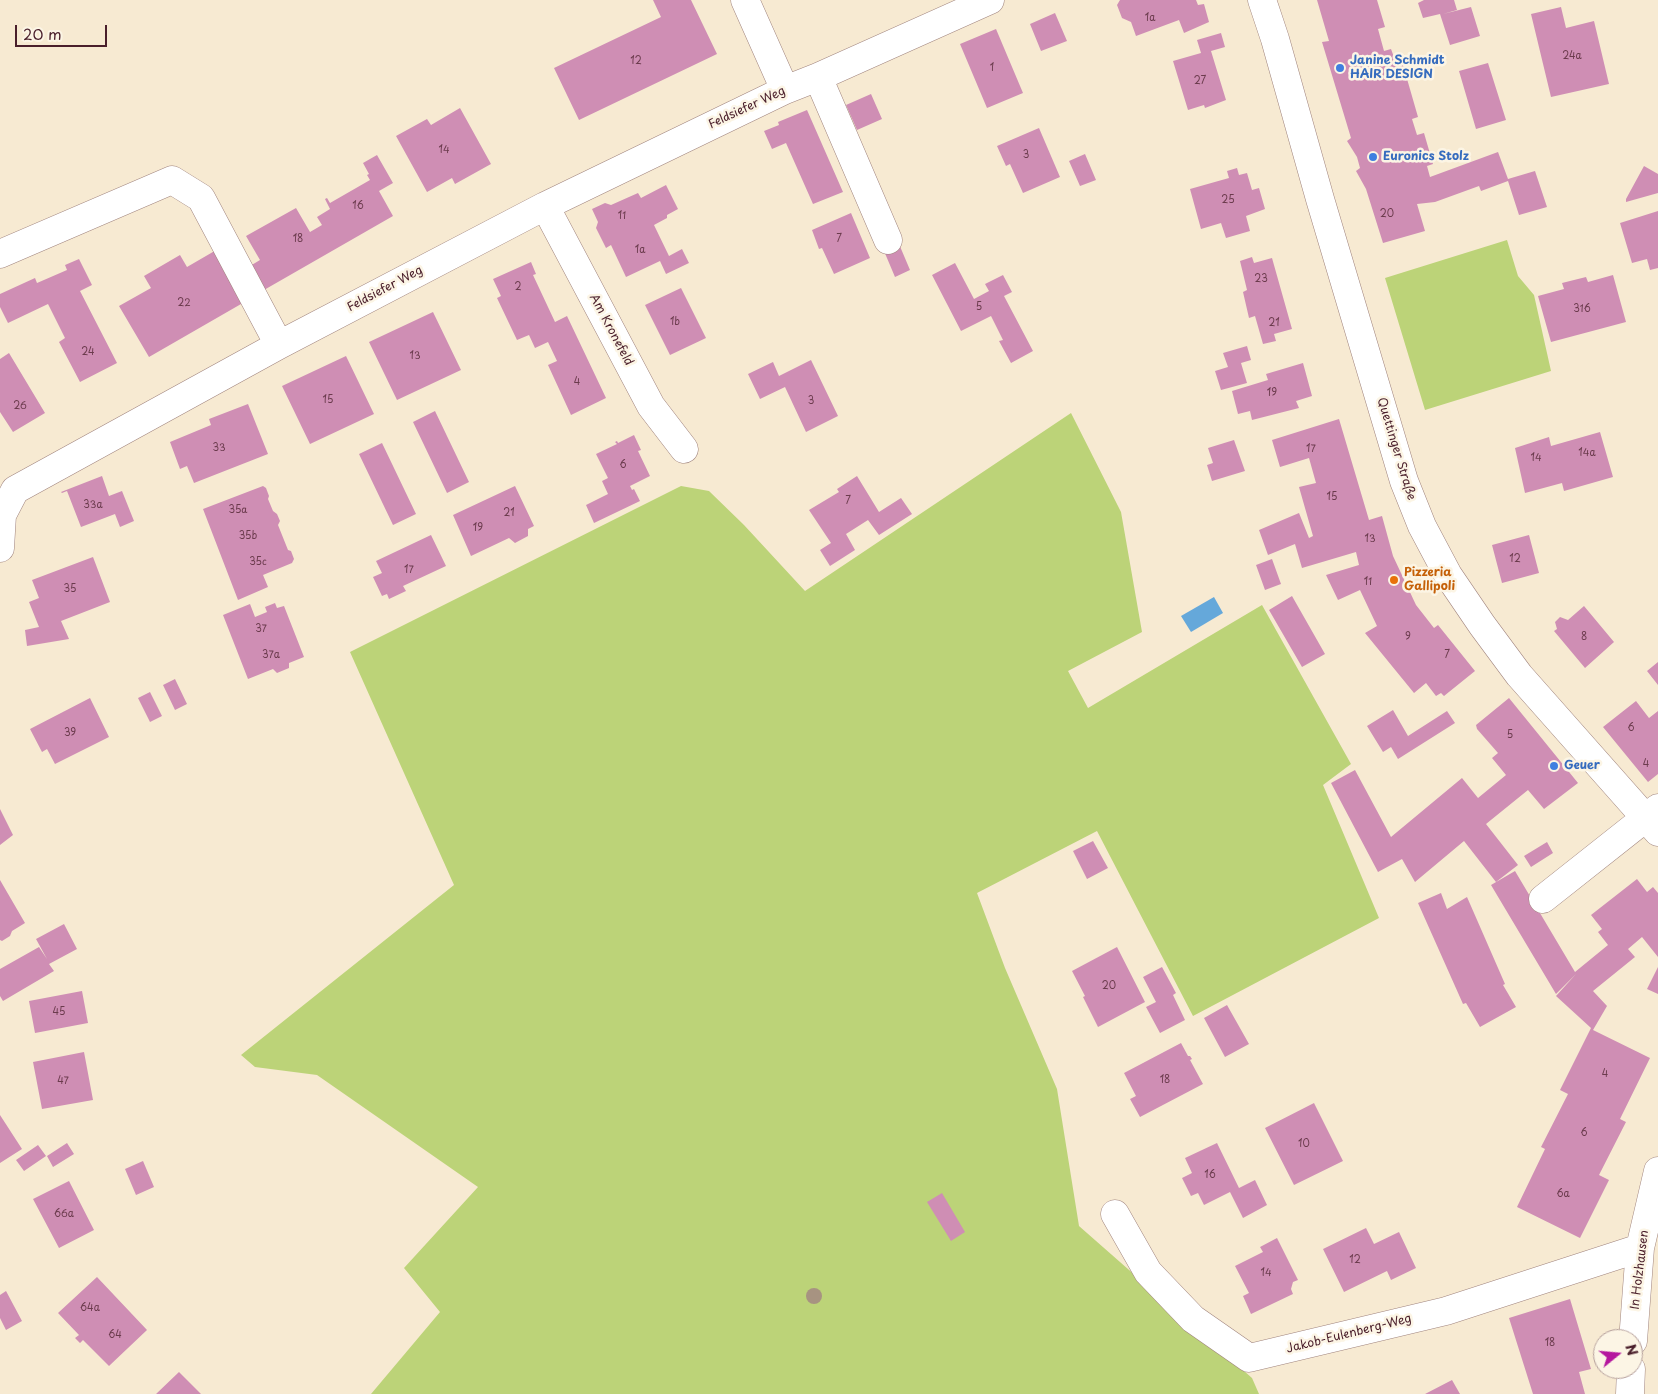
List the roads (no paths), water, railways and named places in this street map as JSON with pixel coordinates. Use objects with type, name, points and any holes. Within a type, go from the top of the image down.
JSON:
[{"type":"street","points":[[745,0],[785,90]]},
{"type":"street","name":"Feldsiefer Weg","points":[[0,548],[2,515],[15,490],[279,345],[545,206],[785,90],[990,0]]},
{"type":"street","name":"Quettinger Straße","points":[[1262,0],[1278,47],[1320,199],[1404,481],[1422,526],[1448,575],[1482,625],[1520,674],[1654,820]]},
{"type":"street","points":[[818,77],[888,240]]},
{"type":"street","points":[[0,254],[172,180],[201,198],[279,345]]},
{"type":"street","name":"Am Kronefeld","points":[[545,206],[651,406],[684,449]]},
{"type":"street","points":[[1543,899],[1654,820]]},
{"type":"street","name":"In Holzhausen","points":[[1634,1329],[1640,1248],[1658,1170]]},
{"type":"street","name":"Jakob-Eulenberg-Weg","points":[[1115,1214],[1148,1272],[1194,1319],[1249,1358],[1446,1311],[1640,1248]]},
{"type":"street","points":[[1630,1394],[1631,1379]]},
{"type":"water","points":[[1214,597],[1223,613],[1191,632],[1181,616]]},
{"type":"place","name":"Janine Schmidt HAIR DESIGN","points":[[1340,68]]},
{"type":"place","name":"Euronics Stolz","points":[[1373,157]]},
{"type":"place","name":"Pizzeria Gallipoli","points":[[1394,580]]},
{"type":"place","name":"Geuer","points":[[1554,766]]}]
